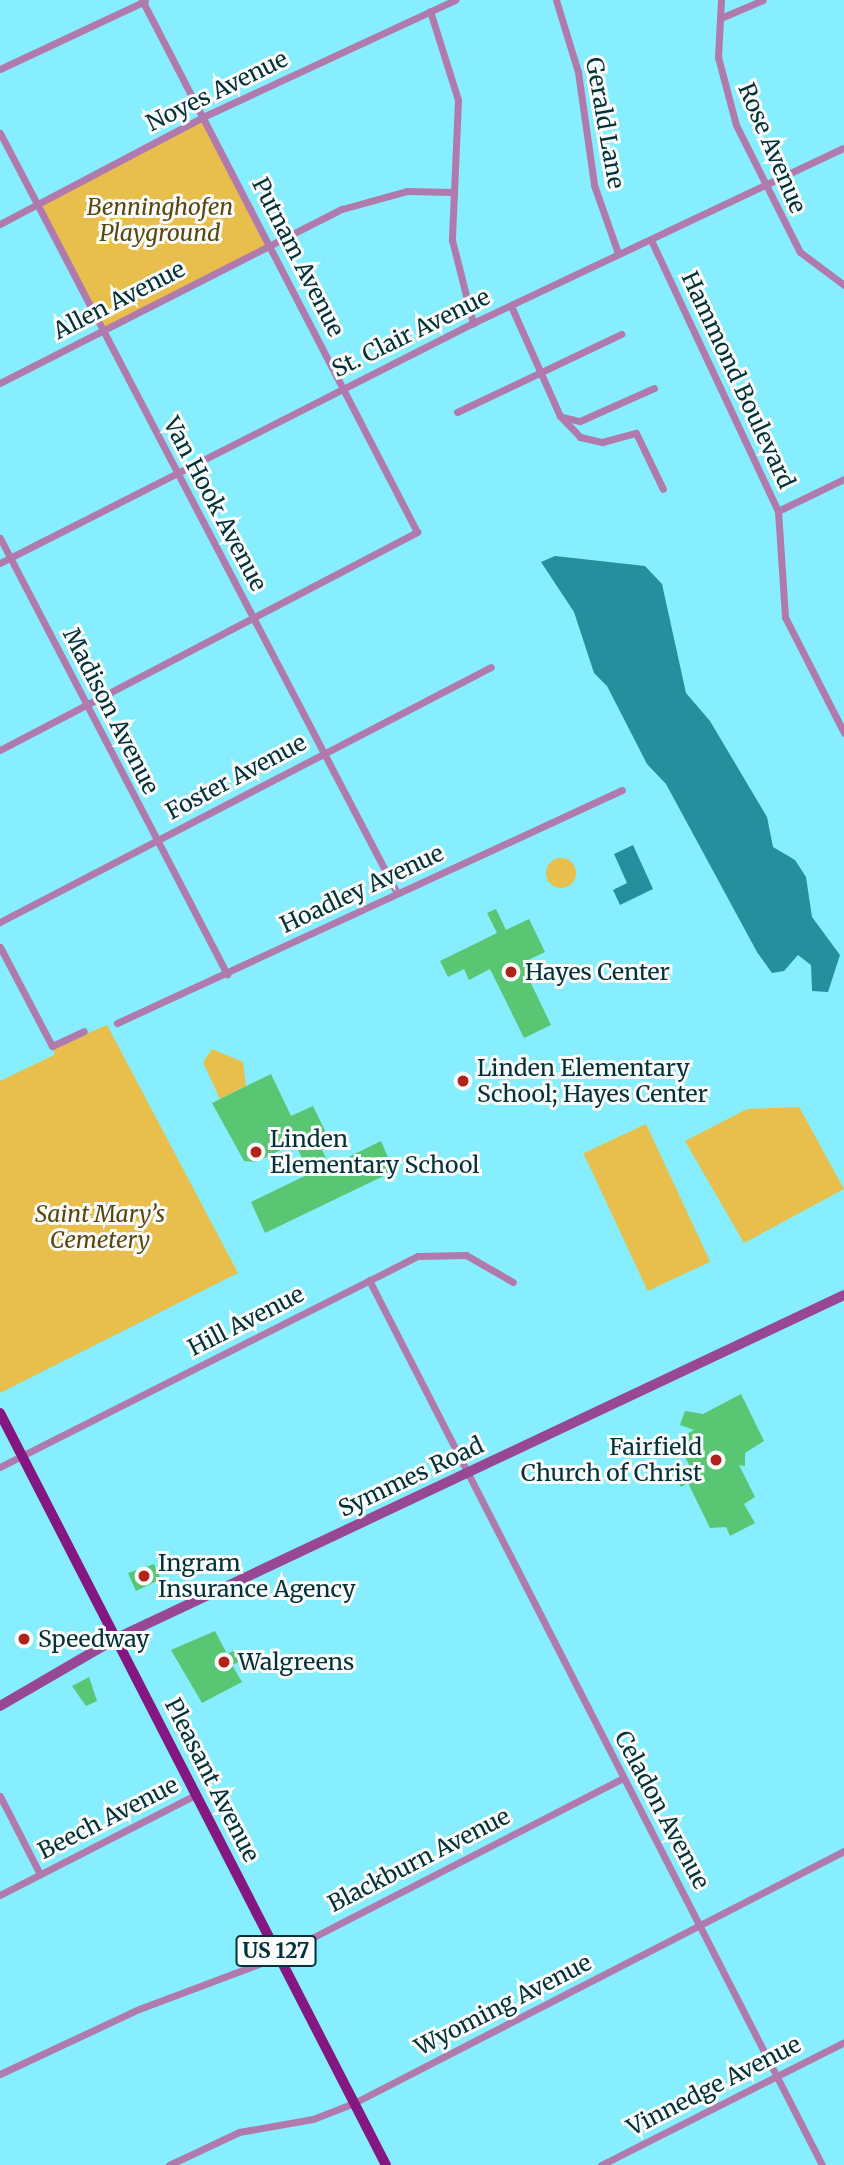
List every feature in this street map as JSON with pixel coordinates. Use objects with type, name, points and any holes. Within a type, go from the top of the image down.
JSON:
[{"type":"main road","name":"Symmes Road","points":[[0,1706],[117,1638],[844,1295]]},
{"type":"main road","name":"Pleasant Avenue","points":[[0,1413],[387,2165]]},
{"type":"street","name":"Noyes Avenue","points":[[0,224],[205,116],[454,0]]},
{"type":"street","name":"Gerald Lane","points":[[556,0],[578,72],[594,185],[618,253]]},
{"type":"street","name":"Rose Avenue","points":[[721,0],[723,17],[718,57],[724,92],[800,252],[844,285]]},
{"type":"street","points":[[723,17],[763,0]]},
{"type":"street","points":[[0,69],[144,1]]},
{"type":"street","name":"Putnam Avenue","points":[[144,1],[417,532],[255,619]]},
{"type":"street","points":[[430,11],[458,100],[461,140],[453,192],[452,240],[473,323]]},
{"type":"street","name":"Van Hook Avenue","points":[[0,133],[397,893]]},
{"type":"street","name":"St. Clair Avenue","points":[[0,563],[473,323],[844,148]]},
{"type":"street","name":"Allen Avenue","points":[[0,383],[270,244],[372,197],[453,192]]},
{"type":"street","name":"Hammond Boulevard","points":[[651,240],[778,511],[785,617],[844,731]]},
{"type":"street","points":[[511,306],[560,416],[580,437],[602,442],[636,433],[663,489]]},
{"type":"street","points":[[457,412],[538,371],[621,334]]},
{"type":"street","points":[[560,416],[580,421],[654,387]]},
{"type":"street","points":[[778,511],[844,479]]},
{"type":"street","name":"Madison Avenue","points":[[0,538],[227,974]]},
{"type":"street","points":[[0,750],[255,619]]},
{"type":"street","name":"Foster Avenue","points":[[0,922],[491,667]]},
{"type":"street","name":"Hoadley Avenue","points":[[117,1023],[622,790]]},
{"type":"street","points":[[0,947],[52,1045],[84,1031]]},
{"type":"street","name":"Hill Avenue","points":[[0,1467],[418,1256],[452,1252],[486,1264],[513,1282]]},
{"type":"street","points":[[369,1280],[466,1475]]},
{"type":"street","name":"Celadon Avenue","points":[[466,1475],[822,2165]]},
{"type":"street","name":"Blackburn Avenue","points":[[0,2074],[139,2008],[278,1955],[623,1778]]},
{"type":"street","name":"Beech Avenue","points":[[0,1895],[195,1795]]},
{"type":"street","points":[[0,1796],[40,1874]]},
{"type":"street","name":"Wyoming Avenue","points":[[169,2165],[239,2132],[313,2119],[354,2103],[844,1852]]},
{"type":"street","name":"Vinnedge Avenue","points":[[601,2165],[844,2042]]},
{"type":"green space","name":"Benninghofen Playground","points":[[205,116],[270,244],[101,331],[36,202]]},
{"type":"green space","points":[[561,858],[572,862],[576,873],[572,884],[561,888],[550,884],[546,873],[550,862]]},
{"type":"green space","name":"Saint Mary’s Cemetery","points":[[107,1025],[238,1273],[0,1393],[0,1081],[54,1055],[54,1048]]},
{"type":"green space","points":[[212,1049],[243,1062],[246,1086],[220,1099],[203,1062]]},
{"type":"green space","points":[[799,1107],[844,1189],[744,1243],[685,1141],[747,1109]]},
{"type":"green space","points":[[646,1124],[710,1262],[648,1291],[583,1153]]},
{"type":"water","points":[[555,556],[645,566],[662,584],[686,693],[710,721],[767,817],[773,847],[795,860],[806,877],[812,917],[840,955],[828,992],[812,991],[811,965],[798,955],[784,971],[772,973],[757,952],[666,784],[647,764],[607,686],[594,673],[574,612],[541,562]]},
{"type":"water","points":[[633,845],[653,889],[620,905],[613,890],[627,883],[614,854]]},
{"type":"building","name":"Hayes Center","points":[[496,909],[506,930],[529,919],[545,952],[526,961],[533,975],[528,977],[551,1025],[524,1038],[490,969],[469,980],[464,969],[448,977],[440,961],[497,933],[487,913]]},
{"type":"building","name":"Linden Elementary School","points":[[271,1074],[291,1116],[313,1106],[332,1145],[322,1150],[330,1166],[381,1141],[394,1171],[265,1233],[251,1202],[309,1174],[295,1143],[256,1162],[244,1161],[212,1103]]},
{"type":"building","name":"Fairfield Church of Christ","points":[[741,1394],[764,1441],[745,1453],[745,1466],[739,1465],[755,1497],[744,1504],[755,1523],[730,1536],[726,1527],[710,1528],[688,1483],[681,1487],[676,1478],[691,1469],[677,1440],[694,1430],[680,1425],[685,1411],[703,1414]]},
{"type":"building","name":"Ingram Insurance Agency","points":[[154,1564],[161,1579],[136,1591],[128,1573]]},
{"type":"building","name":"Walgreens","points":[[215,1631],[227,1654],[233,1651],[239,1662],[232,1665],[242,1682],[202,1703],[171,1650]]},
{"type":"building","points":[[89,1677],[97,1701],[86,1706],[72,1686]]},
{"type":"place","name":"Hayes Center","points":[[511,972]]},
{"type":"place","name":"Linden Elementary School; Hayes Center","points":[[463,1081]]},
{"type":"place","name":"Linden Elementary School","points":[[256,1152]]},
{"type":"place","name":"Fairfield Church of Christ","points":[[716,1460]]},
{"type":"place","name":"Ingram Insurance Agency","points":[[144,1576]]},
{"type":"place","name":"Speedway","points":[[24,1639]]},
{"type":"place","name":"Walgreens","points":[[224,1662]]}]
